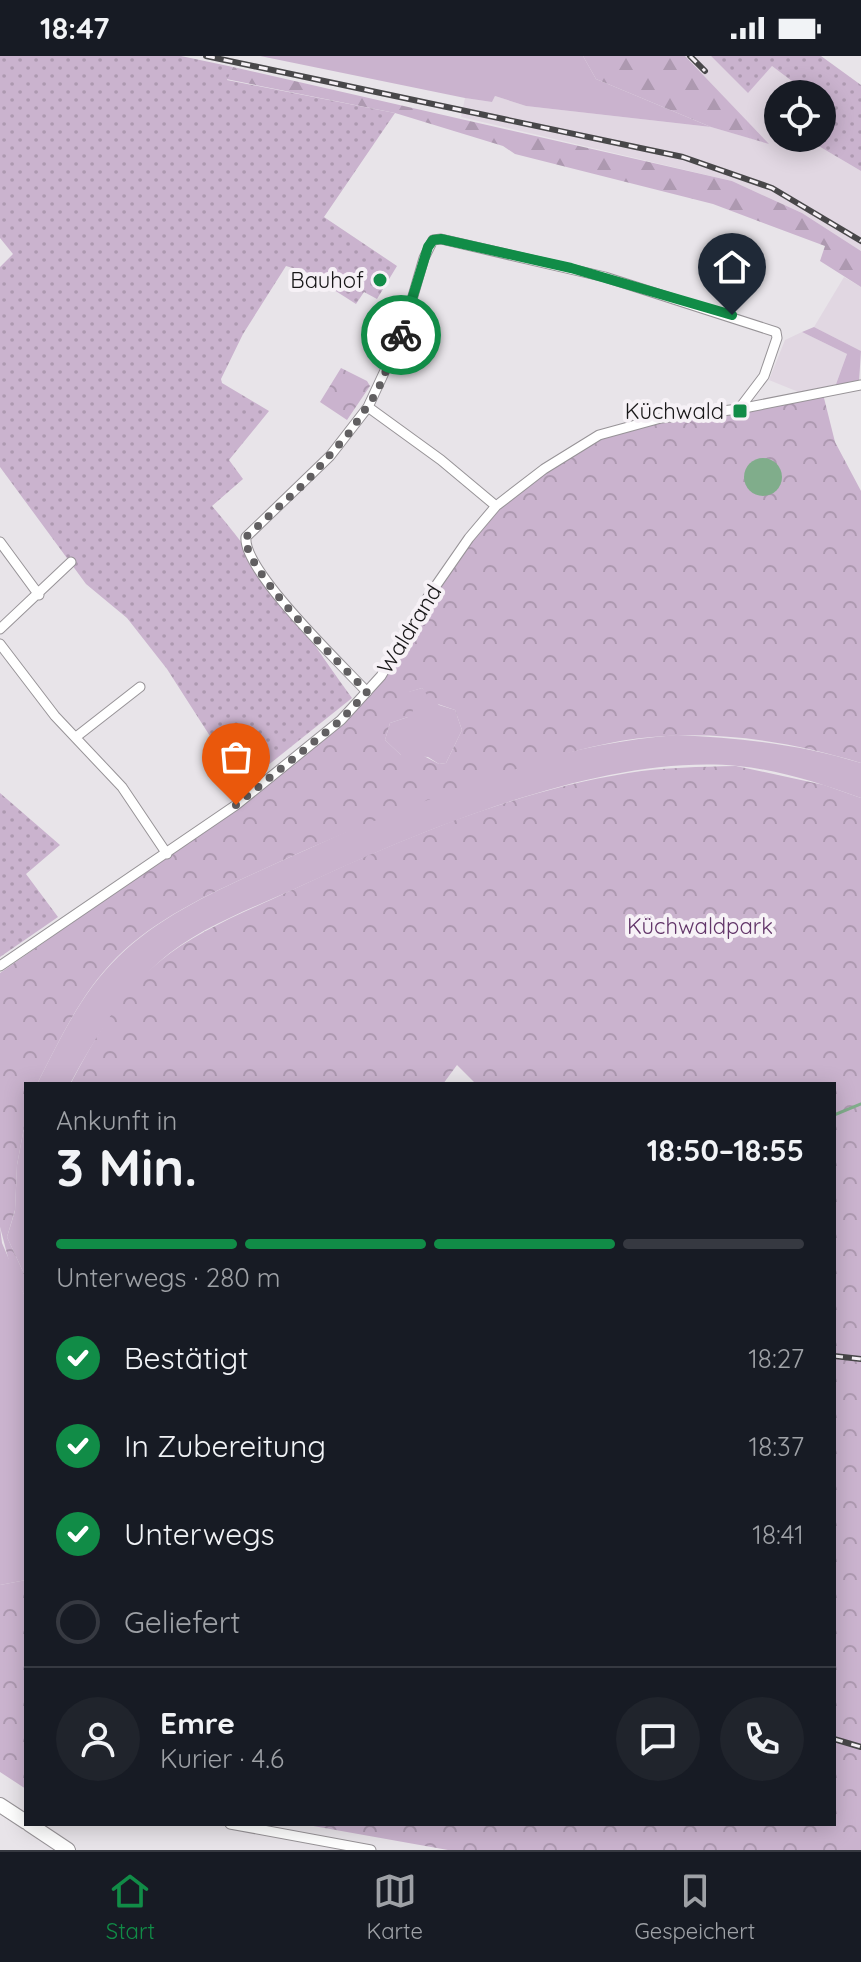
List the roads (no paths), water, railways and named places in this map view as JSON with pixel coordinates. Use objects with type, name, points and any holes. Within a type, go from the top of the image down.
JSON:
[{"type":"main road","points":[[0,1805],[24,1820]]},
{"type":"main road","points":[[32,1826],[68,1850]]},
{"type":"street","points":[[367,692],[313,639],[257,564],[248,550],[246,537],[330,456],[368,407],[402,334],[433,240],[571,268],[732,315],[776,332],[777,338],[764,376],[739,409]]},
{"type":"street","name":"Waldrand","points":[[0,966],[167,854],[341,720],[367,692],[446,570],[496,506],[544,469],[599,435],[661,418],[739,409],[861,385]]},
{"type":"street","points":[[368,407],[441,460],[496,506]]},
{"type":"street","points":[[0,542],[39,595]]},
{"type":"street","points":[[0,629],[71,562]]},
{"type":"street","points":[[0,644],[32,688],[122,787],[167,854]]},
{"type":"street","points":[[76,737],[140,687]]},
{"type":"street","points":[[241,1826],[371,1850]]},
{"type":"waterway","points":[[836,1114],[861,1104]]},
{"type":"railway","points":[[206,56],[683,157],[772,188],[861,241]]},
{"type":"railway","points":[[690,56],[705,71]]},
{"type":"railway","points":[[836,1356],[861,1359]]},
{"type":"railway","points":[[836,1740],[861,1747]]},
{"type":"place","name":"Bauhof","points":[[380,280]]},
{"type":"place","name":"Küchwald","points":[[740,411]]},
{"type":"park label","name":"Küchwaldpark","points":[[700,926]]}]
